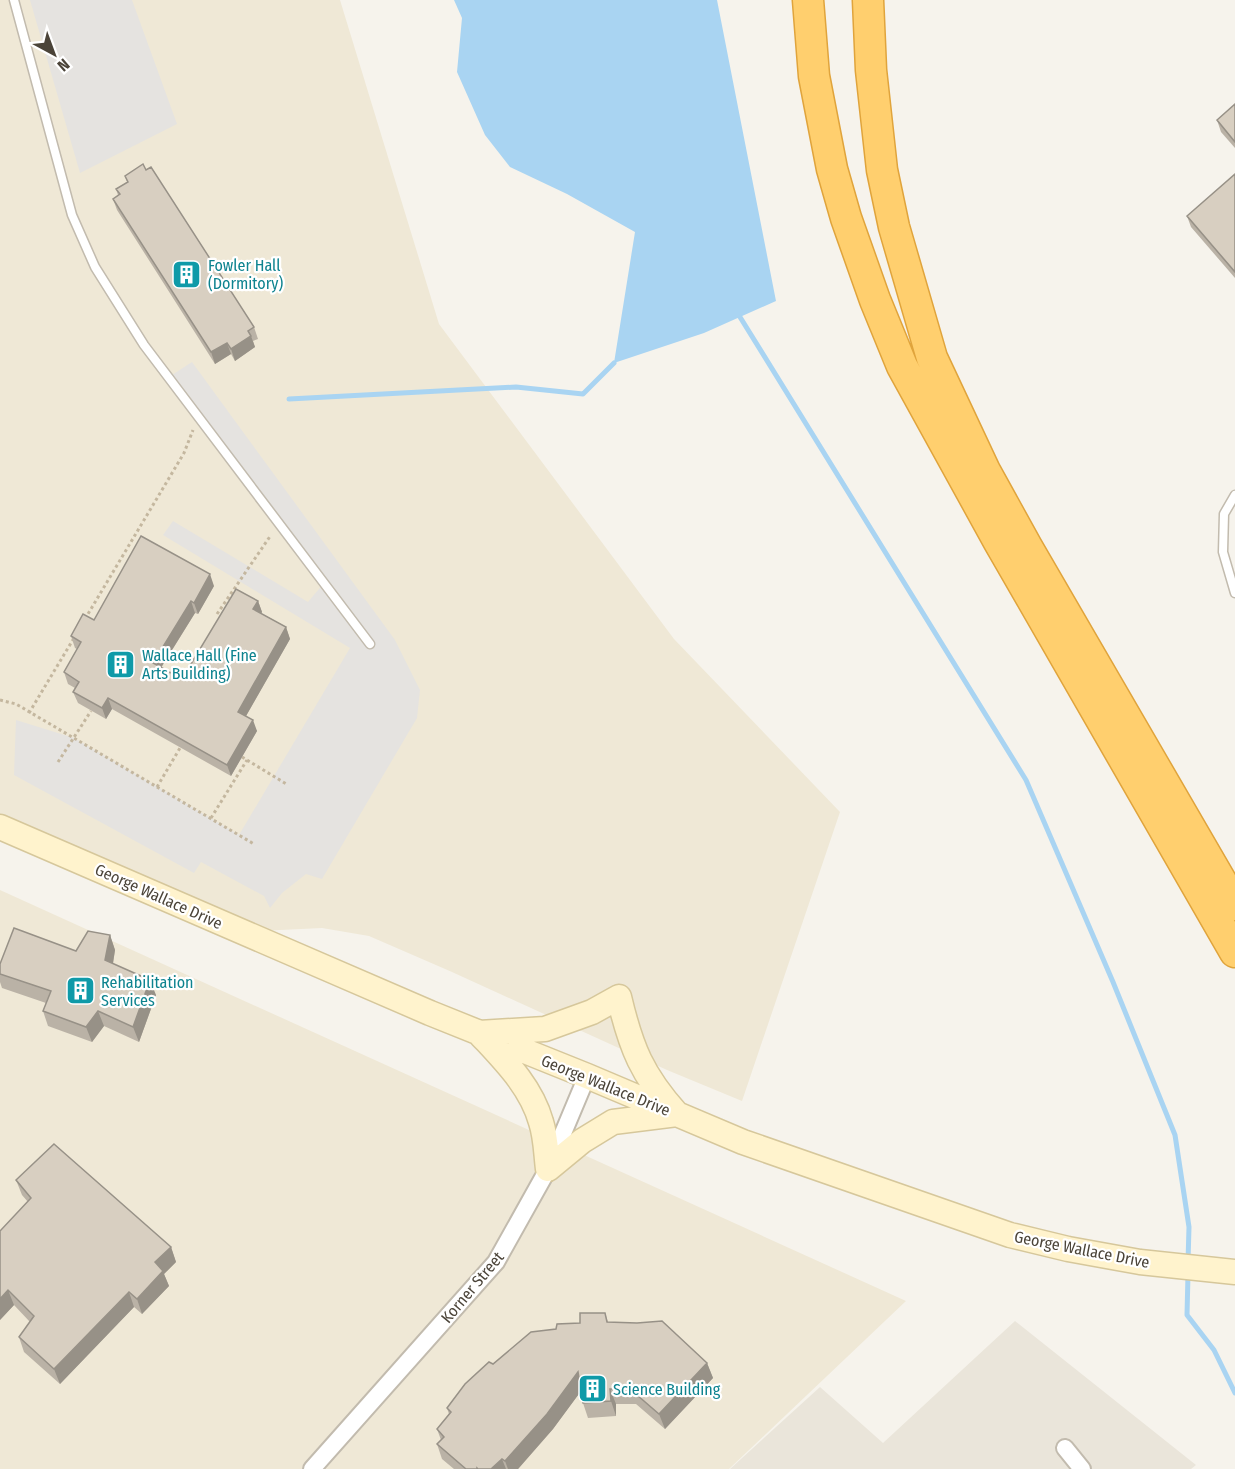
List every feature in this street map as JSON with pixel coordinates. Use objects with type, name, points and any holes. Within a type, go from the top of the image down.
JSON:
[{"type":"highway","points":[[808,0],[814,76],[832,169],[853,238],[902,366],[1011,562],[1235,952]]},
{"type":"highway","points":[[868,0],[871,70],[882,170],[894,227],[932,358],[985,471],[1027,547],[1235,905]]},
{"type":"street","name":"George Wallace Drive","points":[[0,827],[239,932],[743,1142],[1010,1235],[1068,1250],[1140,1262],[1235,1272]]},
{"type":"street","points":[[479,1033],[545,1029],[592,1012],[619,998],[627,1032],[644,1071],[656,1090],[677,1114]]},
{"type":"street","points":[[479,1033],[510,1067],[536,1106],[542,1124],[548,1169]]},
{"type":"street","name":"Korner Street","points":[[312,1469],[496,1262],[548,1169],[587,1076]]},
{"type":"street","points":[[548,1169],[582,1141],[613,1122],[677,1114]]},
{"type":"street","points":[[1065,1448],[1082,1469]]},
{"type":"lane","points":[[14,0],[72,215],[95,267],[138,335],[370,644]]},
{"type":"lane","points":[[1235,495],[1224,514],[1223,552],[1235,593]]},
{"type":"path","points":[[84,620],[184,453],[198,417]]},
{"type":"path","points":[[217,614],[279,524]]},
{"type":"path","points":[[109,579],[116,584]]},
{"type":"path","points":[[29,713],[78,631]]},
{"type":"path","points":[[0,700],[16,704],[254,844]]},
{"type":"path","points":[[58,762],[91,711]]},
{"type":"path","points":[[157,787],[180,748]]},
{"type":"path","points":[[242,757],[288,785]]},
{"type":"path","points":[[211,818],[247,760]]},
{"type":"shaded area","points":[[0,0],[340,0],[439,324],[674,639],[840,812],[742,1101],[667,1070],[369,936],[322,928],[239,932],[0,827]]},
{"type":"shaded area","points":[[30,0],[132,0],[177,124],[80,173]]},
{"type":"shaded area","points":[[192,362],[395,640],[420,690],[417,718],[322,879],[306,874],[282,893],[270,908],[264,896],[201,862],[194,873],[14,775],[16,720],[74,738],[239,835],[350,648],[163,535],[173,521],[308,602],[324,583],[169,377]]},
{"type":"shaded area","points":[[0,890],[906,1301],[729,1469],[0,1469]]},
{"type":"shaded area","points":[[1015,1321],[1196,1465],[1191,1469],[730,1469],[820,1387],[883,1443]]},
{"type":"water","points":[[454,0],[717,0],[776,301],[704,333],[614,363],[635,232],[567,194],[510,167],[485,135],[457,72],[462,18]]},
{"type":"building","points":[[1235,104],[1235,142],[1217,120]]},
{"type":"building","name":"Fowler Hall (Dormitory)","points":[[143,164],[146,170],[151,167],[254,327],[248,331],[251,336],[231,349],[227,343],[211,352],[113,199],[120,194],[116,189],[128,182],[125,176]]},
{"type":"building","points":[[1235,174],[1235,272],[1187,216]]},
{"type":"building","name":"Wallace Hall (Fine Arts Building)","points":[[141,536],[210,574],[194,603],[191,601],[153,663],[182,679],[236,589],[258,601],[253,609],[286,627],[238,712],[253,720],[227,765],[108,698],[102,708],[73,692],[79,682],[64,672],[81,642],[71,636],[83,614],[94,620]]},
{"type":"building","name":"Rehabilitation Services","points":[[14,928],[76,951],[88,931],[110,935],[105,960],[150,980],[133,1027],[98,1011],[86,1027],[43,1011],[51,991],[0,974],[0,964]]},
{"type":"building","points":[[54,1144],[171,1247],[155,1262],[163,1271],[137,1299],[129,1292],[54,1369],[19,1337],[34,1316],[8,1290],[0,1299],[0,1231],[31,1198],[16,1180]]},
{"type":"building","name":"Science Building","points":[[580,1313],[605,1313],[607,1322],[662,1321],[707,1363],[659,1414],[630,1389],[610,1389],[611,1401],[583,1403],[578,1372],[547,1414],[505,1461],[502,1459],[491,1469],[466,1469],[437,1444],[444,1437],[437,1429],[451,1412],[447,1408],[465,1384],[489,1362],[493,1364],[531,1332],[556,1329],[557,1324],[580,1323]]},
{"type":"waterway","points":[[740,317],[1026,780],[1113,982],[1175,1135],[1189,1227],[1188,1262]]},
{"type":"waterway","points":[[289,399],[516,387],[583,394],[614,363]]},
{"type":"waterway","points":[[1188,1274],[1187,1315],[1214,1350],[1235,1393]]},
{"type":"place","name":"Fowler Hall (Dormitory)","points":[[187,274]]},
{"type":"place","name":"Wallace Hall (Fine Arts Building)","points":[[121,664]]},
{"type":"place","name":"Rehabilitation Services","points":[[80,991]]},
{"type":"place","name":"Science Building","points":[[592,1389]]}]
